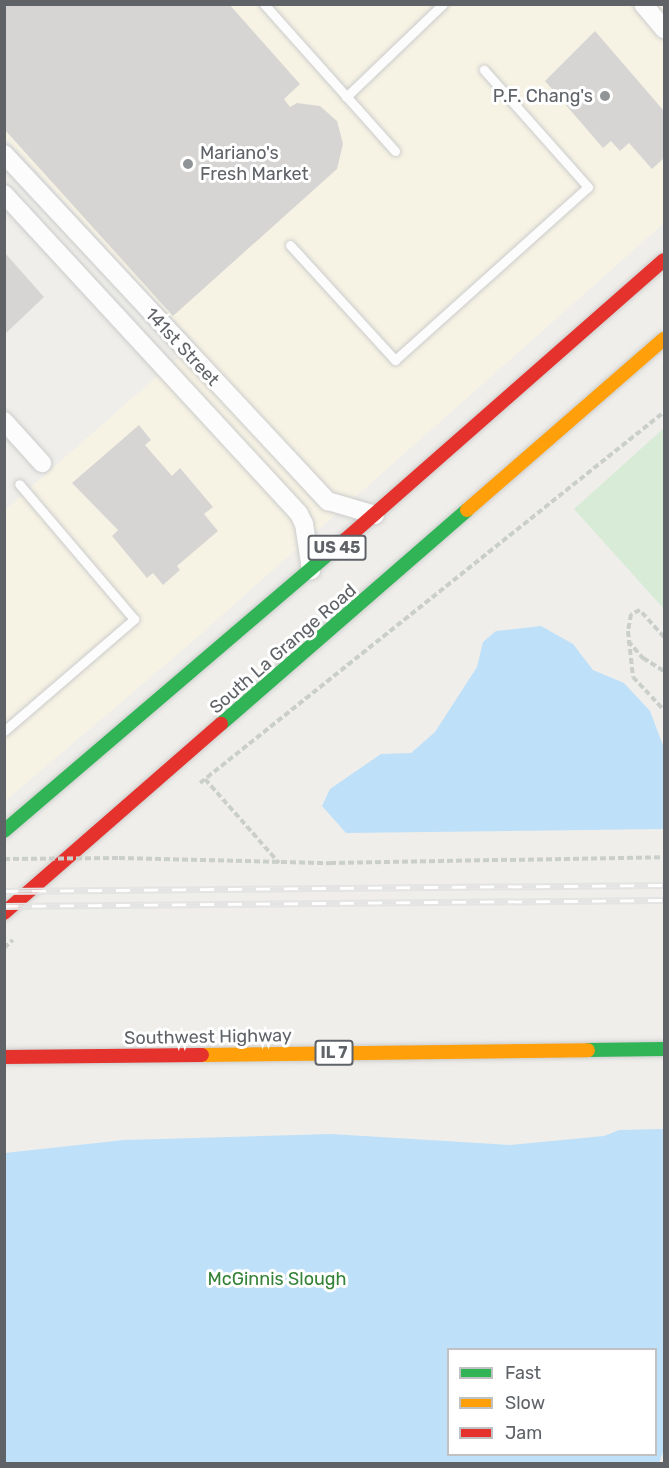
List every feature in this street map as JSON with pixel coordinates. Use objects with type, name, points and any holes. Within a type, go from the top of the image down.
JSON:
[{"type":"main road","name":"US 45","points":[[4,831],[375,515],[664,260]]},
{"type":"main road","name":"South La Grange Road","points":[[4,913],[664,339]]},
{"type":"main road","name":"Southwest Highway","points":[[4,1057],[664,1049]]},
{"type":"street","points":[[643,4],[664,29]]},
{"type":"street","name":"141st Street","points":[[4,154],[328,501],[375,515]]},
{"type":"street","name":"141st Street","points":[[4,194],[299,514],[304,524],[311,570]]},
{"type":"street","points":[[4,421],[42,464]]},
{"type":"lane","points":[[264,4],[395,151]]},
{"type":"lane","points":[[346,97],[443,4]]},
{"type":"lane","points":[[290,245],[395,360],[588,187],[484,70]]},
{"type":"lane","points":[[4,731],[134,619],[19,484]]},
{"type":"path","points":[[197,784],[664,412]]},
{"type":"path","points":[[664,637],[640,610],[631,614],[628,641],[633,677],[664,710]]},
{"type":"path","points":[[628,641],[643,658],[664,671]]},
{"type":"path","points":[[205,779],[279,863]]},
{"type":"path","points":[[105,862],[123,847]]},
{"type":"path","points":[[4,859],[119,858],[279,863],[664,857]]},
{"type":"path","points":[[4,948],[19,935]]},
{"type":"shaded area","points":[[5,5],[664,5],[664,223],[193,641],[5,801],[5,510],[195,343],[5,137]]},
{"type":"green space","points":[[664,428],[664,609],[574,509]]},
{"type":"water","points":[[541,626],[573,644],[593,670],[624,683],[650,711],[664,748],[664,829],[346,833],[322,806],[330,789],[381,754],[411,753],[435,732],[477,667],[483,642],[496,631]]},
{"type":"water","name":"McGinnis Slough","points":[[664,1129],[664,1449],[659,1463],[5,1463],[5,1153],[124,1140],[331,1134],[510,1145],[604,1136],[619,1130]]},
{"type":"building","name":"Mariano's Fresh Market","points":[[4,4],[229,4],[300,84],[284,99],[290,107],[297,103],[320,106],[337,121],[343,144],[337,169],[173,316],[4,129]]},
{"type":"building","name":"P.F. Chang's","points":[[595,31],[664,111],[664,158],[652,169],[629,143],[620,151],[611,141],[603,148],[545,81]]},
{"type":"building","points":[[5,253],[44,297],[5,334]]},
{"type":"building","points":[[139,425],[151,440],[145,445],[172,476],[180,468],[213,507],[204,514],[218,531],[177,566],[180,570],[163,585],[153,573],[147,578],[112,536],[118,530],[72,483]]},
{"type":"railway","points":[[4,891],[664,885]]},
{"type":"railway","points":[[4,906],[664,900]]},
{"type":"traffic: fast","points":[[221,724],[467,510]]},
{"type":"traffic: fast","points":[[4,831],[345,540]]},
{"type":"traffic: fast","points":[[588,1050],[664,1049]]},
{"type":"traffic: slow","points":[[467,510],[664,339]]},
{"type":"traffic: slow","points":[[202,1055],[588,1050]]},
{"type":"traffic: jam","points":[[345,540],[664,260]]},
{"type":"traffic: jam","points":[[4,913],[221,724]]},
{"type":"traffic: jam","points":[[4,1057],[202,1055]]},
{"type":"place","name":"P.F. Chang's","points":[[605,96]]},
{"type":"place","name":"Mariano's Fresh Market","points":[[188,164]]}]
